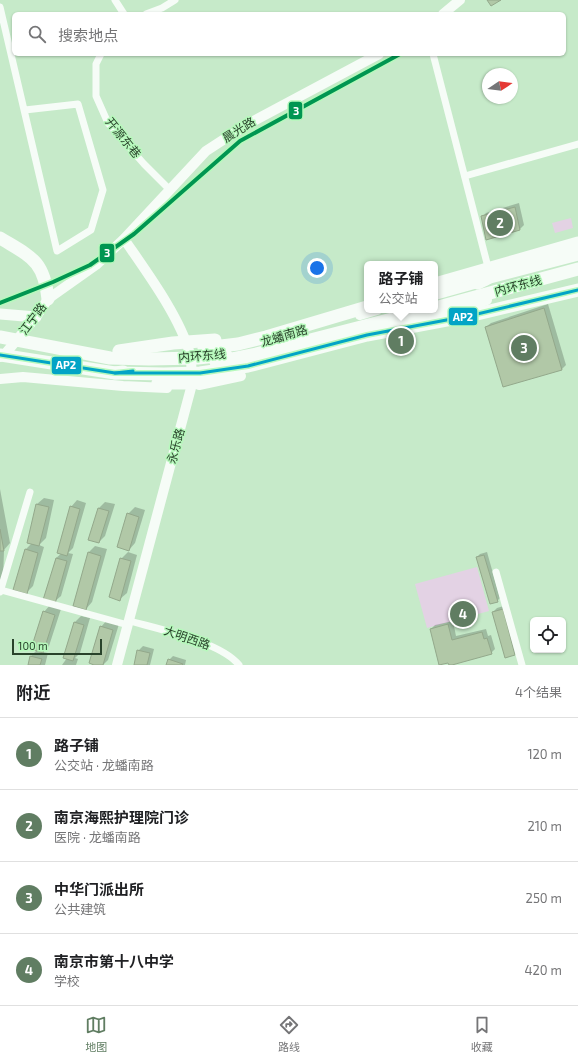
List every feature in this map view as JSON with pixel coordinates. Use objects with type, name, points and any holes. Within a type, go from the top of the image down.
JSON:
[{"type":"highway","points":[[0,238],[32,257],[42,272],[47,288],[48,299]]},
{"type":"highway","points":[[438,283],[578,243]]},
{"type":"highway","points":[[478,283],[490,277],[574,256]]},
{"type":"highway","name":"内环东线","points":[[438,299],[578,263]]},
{"type":"highway","name":"内环东线","points":[[438,307],[578,269]]},
{"type":"highway","points":[[481,301],[509,299],[576,282]]},
{"type":"highway","points":[[115,373],[200,373],[248,366],[367,335],[473,315],[576,282]]},
{"type":"highway","points":[[74,351],[99,348],[119,351],[173,351],[238,344],[274,335],[364,308]]},
{"type":"highway","points":[[115,373],[152,383],[184,383],[241,376],[433,323],[459,310]]},
{"type":"highway","name":"内环东线","points":[[1,336],[110,358],[198,358],[226,355],[258,348],[387,313]]},
{"type":"highway","name":"内环东线","points":[[0,356],[115,373],[224,361],[416,313]]},
{"type":"highway","points":[[119,351],[173,343],[225,338],[286,327],[323,324]]},
{"type":"main road","points":[[0,314],[36,317]]},
{"type":"street","points":[[115,0],[123,12]]},
{"type":"street","points":[[151,12],[176,0]]},
{"type":"street","points":[[445,12],[460,0]]},
{"type":"street","points":[[0,7],[57,251],[91,230],[103,190],[78,104],[25,110]]},
{"type":"street","name":"开源东巷","points":[[100,56],[96,64],[96,96],[108,123],[144,164],[170,190]]},
{"type":"street","name":"晨光路","points":[[124,239],[206,151],[246,125],[375,56]]},
{"type":"street","points":[[434,56],[490,277]]},
{"type":"street","points":[[465,176],[578,144]]},
{"type":"street","name":"江宁路","points":[[0,356],[5,354],[36,317],[48,299],[96,265],[124,239]]},
{"type":"street","name":"永乐路","points":[[117,665],[191,388],[192,369],[190,354],[183,334],[166,304],[124,239]]},
{"type":"street","points":[[438,293],[574,256]]},
{"type":"street","name":"龙蟠南路","points":[[192,369],[242,363],[377,328],[459,310],[481,301]]},
{"type":"street","name":"龙蟠南路","points":[[190,354],[238,348],[268,341],[365,313]]},
{"type":"street","points":[[0,379],[23,377],[164,388],[202,385],[241,376]]},
{"type":"street","points":[[0,591],[30,492]]},
{"type":"street","points":[[496,572],[522,665]]},
{"type":"street","name":"大明西路","points":[[0,591],[189,638],[216,648],[237,662],[239,665]]},
{"type":"shaded area","points":[[571,218],[573,228],[555,233],[552,223]]},
{"type":"shaded area","points":[[477,567],[489,611],[427,628],[415,584]]},
{"type":"building","points":[[487,0],[501,0],[491,6]]},
{"type":"building","points":[[515,207],[520,230],[486,240],[481,216]]},
{"type":"building","points":[[544,308],[562,370],[503,387],[485,327]]},
{"type":"building","points":[[36,504],[49,507],[39,546],[27,543]]},
{"type":"building","points":[[70,506],[80,509],[67,556],[57,553]]},
{"type":"building","points":[[98,508],[109,511],[99,543],[88,540]]},
{"type":"building","points":[[127,513],[139,517],[129,551],[117,547]]},
{"type":"building","points":[[0,529],[4,551],[0,551]]},
{"type":"building","points":[[25,549],[38,553],[27,594],[13,590]]},
{"type":"building","points":[[88,552],[101,556],[86,610],[73,606]]},
{"type":"building","points":[[484,555],[498,602],[490,604],[476,557]]},
{"type":"building","points":[[56,558],[67,561],[55,604],[43,600]]},
{"type":"building","points":[[120,558],[131,561],[120,601],[109,597]]},
{"type":"building","points":[[503,609],[515,655],[505,658],[492,612]]},
{"type":"building","points":[[43,611],[55,615],[43,653],[31,649]]},
{"type":"building","points":[[74,622],[84,625],[73,661],[63,658]]},
{"type":"building","points":[[448,624],[452,640],[482,632],[484,639],[487,638],[492,654],[452,665],[449,665],[448,663],[439,665],[430,629]]},
{"type":"building","points":[[100,626],[113,630],[103,665],[94,665],[89,663]]},
{"type":"building","points":[[137,650],[150,653],[147,665],[134,665]]},
{"type":"building","points":[[30,656],[42,659],[40,665],[28,665]]},
{"type":"building","points":[[168,659],[183,664],[166,665]]},
{"type":"transit line","name":"3","points":[[0,303],[53,282],[90,265],[134,234],[240,141],[396,56]]},
{"type":"transit line","name":"AP2","points":[[115,373],[200,373],[248,366],[367,335],[473,315],[578,290]]},
{"type":"transit line","name":"AP2","points":[[0,355],[115,373],[133,371]]},
{"type":"place","name":"南京海熙护理院门诊","points":[[500,223]]},
{"type":"place","name":"路子铺","points":[[401,341]]},
{"type":"place","name":"中华门派出所","points":[[524,348]]},
{"type":"place","name":"南京市第十八中学","points":[[463,614]]}]
